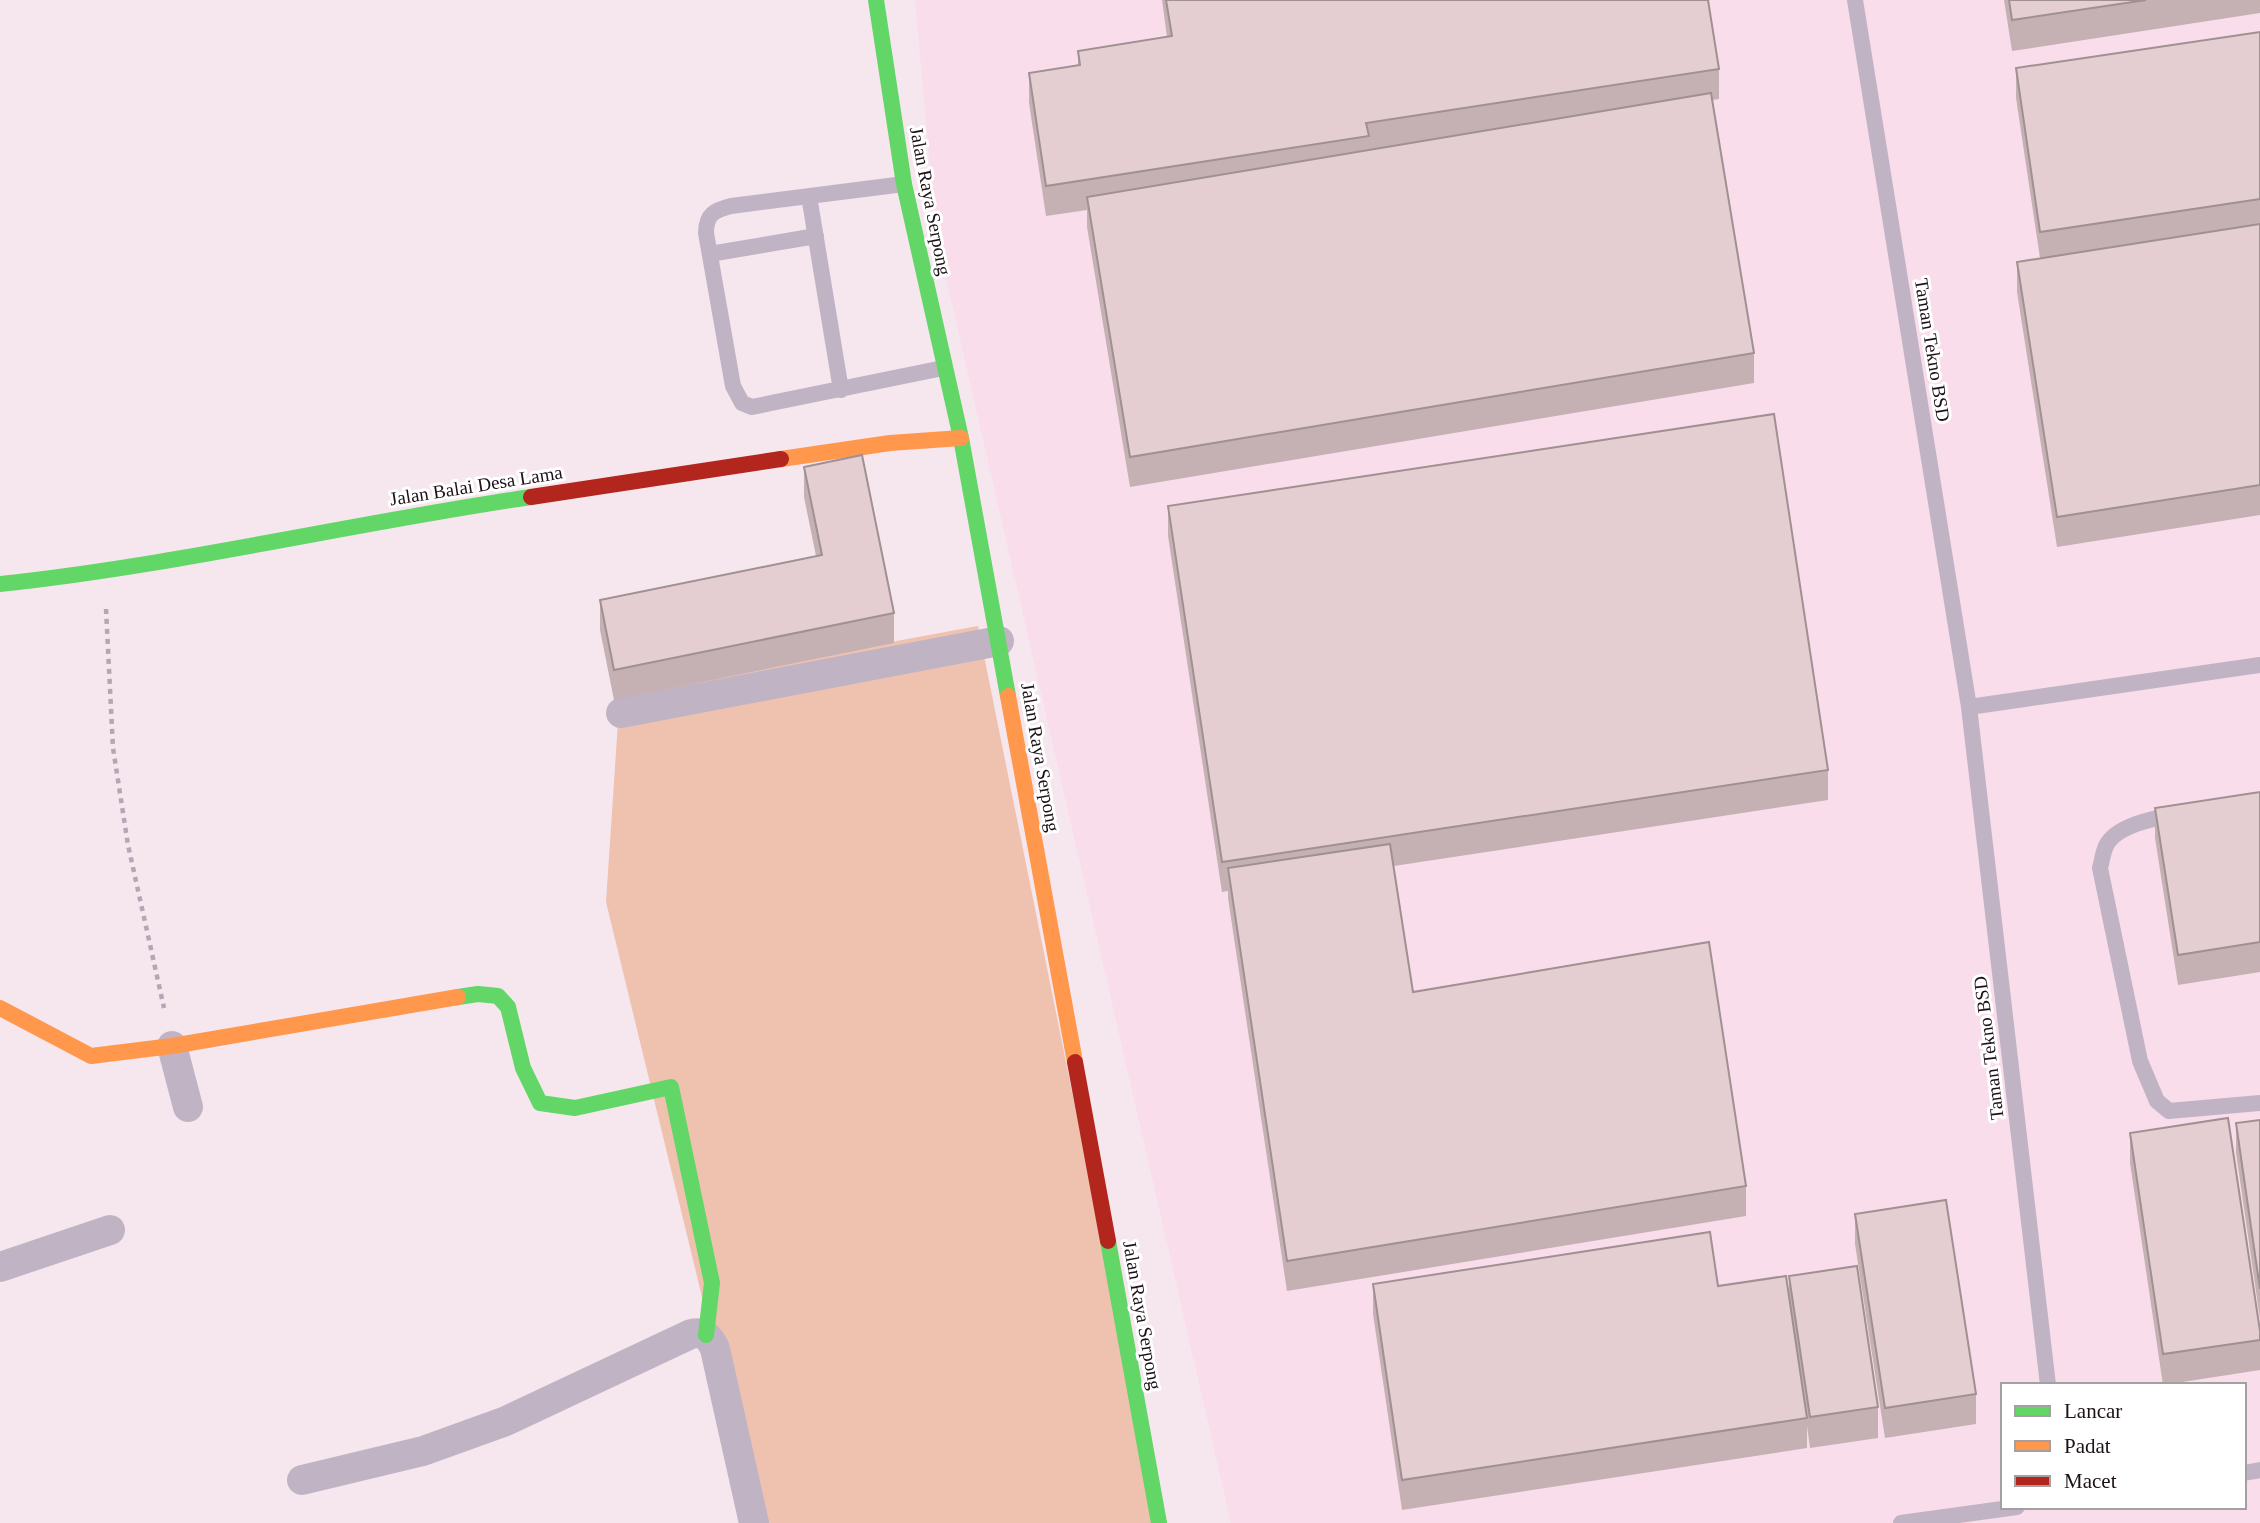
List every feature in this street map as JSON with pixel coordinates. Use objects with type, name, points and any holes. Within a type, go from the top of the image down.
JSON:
[{"type":"street","name":"Jalan Raya Serpong","points":[[876,0],[904,184],[943,368],[961,438],[1159,1523]]},
{"type":"street","name":"Jalan Balai Desa Lama","points":[[0,584],[102,573],[435,512],[890,443],[961,438]]},
{"type":"street","points":[[621,713],[999,641]]},
{"type":"street","points":[[0,1008],[91,1056],[172,1046],[488,993],[498,996],[508,1007],[523,1068],[540,1103],[575,1108],[670,1087],[712,1283],[706,1335],[715,1349],[754,1523]]},
{"type":"street","points":[[172,1046],[188,1107]]},
{"type":"street","points":[[0,1267],[110,1230]]},
{"type":"street","points":[[302,1480],[423,1451],[506,1421],[691,1334],[706,1335]]},
{"type":"lane","name":"Taman Tekno BSD","points":[[1855,0],[1969,707],[2048,1383]]},
{"type":"lane","points":[[904,184],[809,195],[714,211],[706,222],[733,386],[742,403],[752,407],[943,368]]},
{"type":"lane","points":[[809,195],[842,390]]},
{"type":"lane","points":[[710,254],[816,236]]},
{"type":"lane","points":[[1969,707],[2260,665]]},
{"type":"lane","points":[[2193,811],[2153,818],[2123,830],[2107,843],[2101,868],[2140,1061],[2157,1101],[2169,1111],[2260,1102]]},
{"type":"lane","points":[[1901,1523],[2002,1509]]},
{"type":"path","points":[[102,573],[110,641],[113,748],[128,845],[172,1046]]},
{"type":"shaded area","points":[[915,0],[2260,0],[2260,1523],[1231,1523],[936,234]]},
{"type":"shaded area","points":[[978,626],[1159,1523],[757,1523],[606,902],[620,692]]},
{"type":"building","points":[[1166,0],[1708,0],[1719,69],[1366,123],[1369,136],[1046,186],[1029,73],[1080,65],[1078,51],[1172,36]]},
{"type":"building","points":[[2009,0],[2146,0],[2012,20]]},
{"type":"building","points":[[2260,32],[2260,199],[2040,232],[2016,68]]},
{"type":"building","points":[[1711,93],[1754,353],[1130,457],[1087,197]]},
{"type":"building","points":[[2260,224],[2260,485],[2057,517],[2017,262]]},
{"type":"building","points":[[1774,414],[1828,770],[1222,862],[1168,506]]},
{"type":"building","points":[[862,455],[894,613],[614,670],[600,600],[822,555],[804,467]]},
{"type":"building","points":[[2260,792],[2260,942],[2178,955],[2155,808]]},
{"type":"building","points":[[1390,844],[1413,992],[1709,942],[1746,1186],[1287,1261],[1228,868]]},
{"type":"building","points":[[2228,1118],[2260,1340],[2163,1354],[2130,1133]]},
{"type":"building","points":[[2260,1120],[2260,1289],[2236,1123]]},
{"type":"building","points":[[1946,1200],[1976,1394],[1885,1408],[1855,1214]]},
{"type":"building","points":[[1710,1232],[1718,1286],[1786,1276],[1807,1418],[1402,1480],[1373,1284]]},
{"type":"building","points":[[1857,1266],[1878,1407],[1810,1417],[1789,1276]]},
{"type":"traffic: fast","points":[[876,0],[904,184],[961,438],[1008,696]]},
{"type":"traffic: fast","points":[[0,584],[133,566],[531,497]]},
{"type":"traffic: fast","points":[[458,997],[478,994],[498,996],[508,1007],[523,1068],[540,1103],[575,1108],[671,1087],[712,1283],[706,1335]]},
{"type":"traffic: fast","points":[[1108,1241],[1159,1523]]},
{"type":"traffic: slow","points":[[781,459],[890,443],[961,438]]},
{"type":"traffic: slow","points":[[1008,696],[1075,1062]]},
{"type":"traffic: slow","points":[[0,1008],[91,1056],[172,1046],[458,997]]},
{"type":"traffic: jam","points":[[531,497],[781,459]]},
{"type":"traffic: jam","points":[[1075,1062],[1108,1241]]}]
